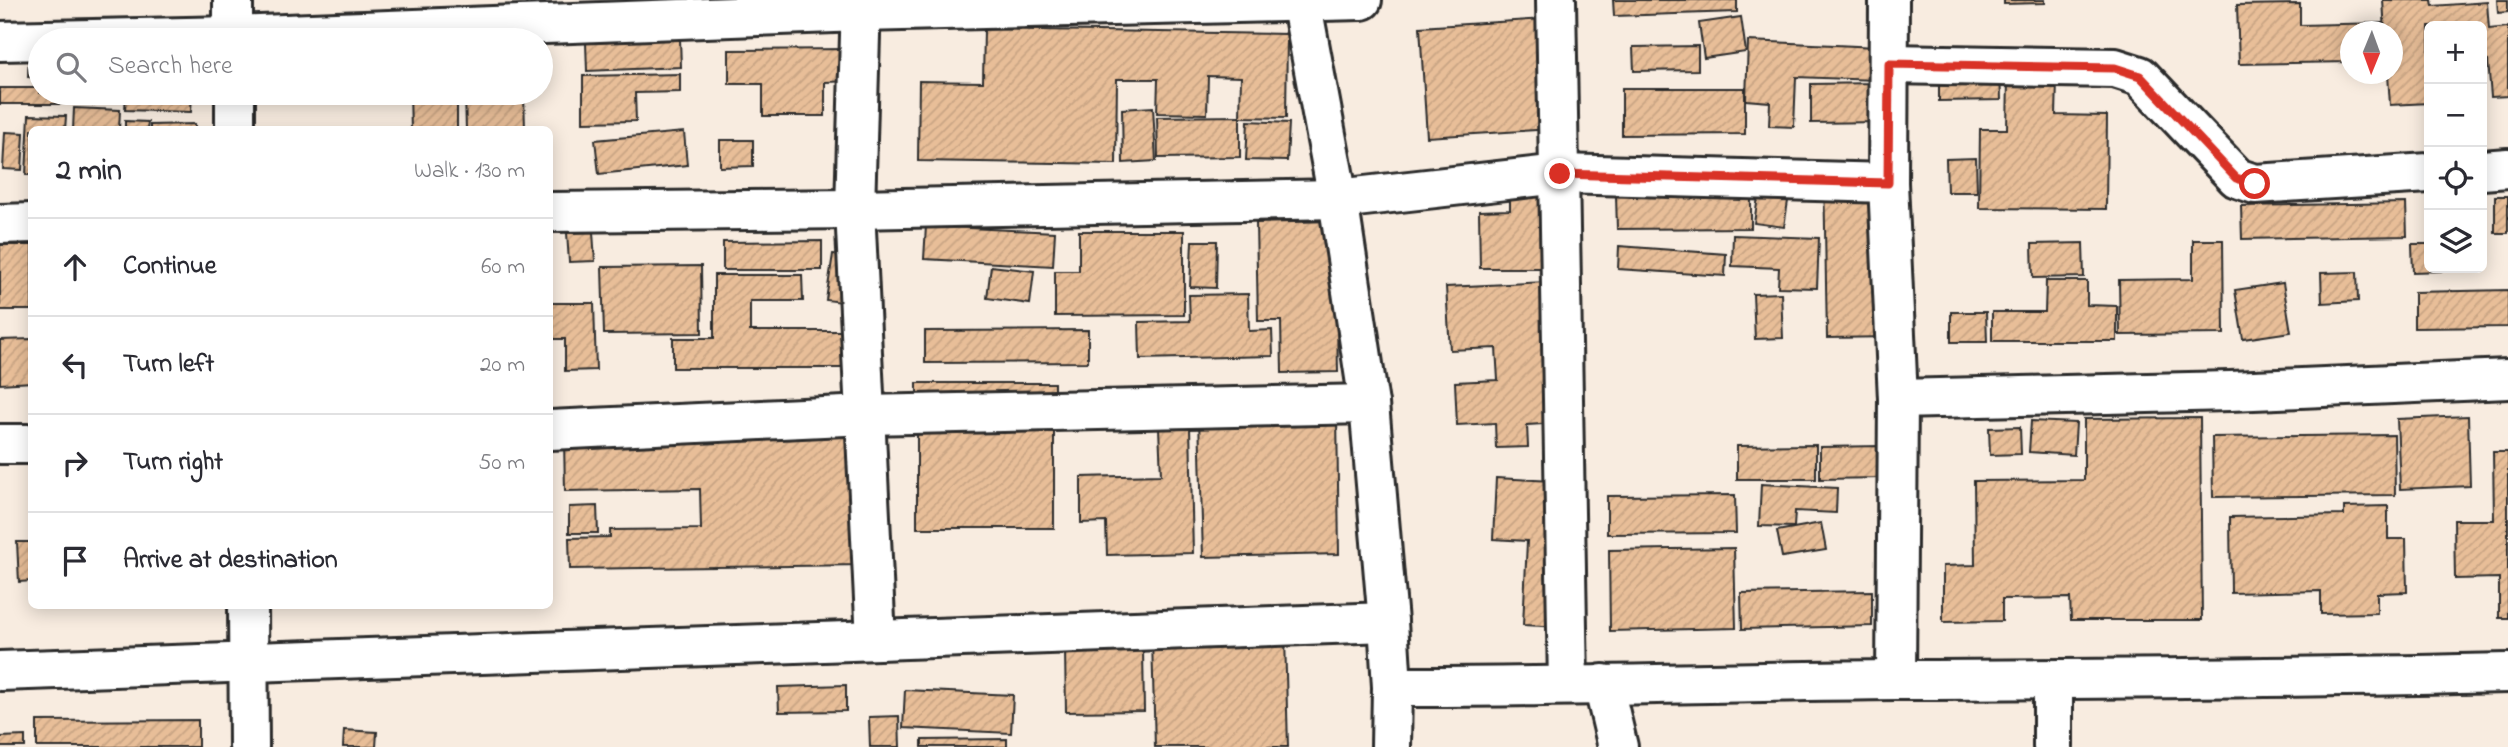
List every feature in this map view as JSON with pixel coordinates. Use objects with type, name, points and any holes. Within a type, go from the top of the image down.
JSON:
[{"type":"street","points":[[189,28],[861,6],[1362,0]]},
{"type":"street","points":[[1556,0],[1560,174],[1585,685],[1618,747]]},
{"type":"street","points":[[1889,0],[1888,183],[1898,399],[1896,680]]},
{"type":"street","points":[[1302,2],[1338,200],[1369,404],[1388,622],[1392,687],[1391,747]]},
{"type":"street","points":[[861,6],[855,209],[876,640]]},
{"type":"street","points":[[0,41],[28,39]]},
{"type":"street","points":[[1889,64],[2115,68],[2140,76],[2236,178],[2255,184],[2424,173]]},
{"type":"street","points":[[234,105],[235,126]]},
{"type":"street","points":[[2487,170],[2508,169]]},
{"type":"street","points":[[553,212],[1338,200],[1560,174],[1888,183]]},
{"type":"street","points":[[0,224],[28,223]]},
{"type":"street","points":[[1898,399],[2230,391],[2508,379]]},
{"type":"street","points":[[553,430],[866,415],[1369,404]]},
{"type":"street","points":[[0,444],[28,444]]},
{"type":"street","points":[[248,609],[249,747]]},
{"type":"street","points":[[0,671],[1388,622]]},
{"type":"street","points":[[1392,687],[1896,680],[2053,681],[2508,673]]},
{"type":"street","points":[[2053,681],[2053,747]]},
{"type":"building","points":[[1613,0],[1737,0],[1737,12],[1614,16]]},
{"type":"building","points":[[2004,0],[2045,0],[2045,3],[2004,4]]},
{"type":"building","points":[[2383,0],[2432,0],[2433,6],[2487,2],[2489,29],[2508,27],[2508,96],[2491,97],[2487,61],[2487,21],[2424,21],[2424,103],[2390,105],[2389,84],[2403,84],[2403,21],[2384,21]]},
{"type":"building","points":[[2497,0],[2508,0],[2508,12],[2498,13]]},
{"type":"building","points":[[2300,4],[2300,25],[2340,24],[2340,62],[2239,64],[2237,5]]},
{"type":"building","points":[[1741,17],[1746,52],[1704,58],[1699,23]]},
{"type":"building","points":[[1545,19],[1552,129],[1427,137],[1420,27]]},
{"type":"building","points":[[984,29],[1287,34],[1286,118],[1240,117],[1241,77],[1208,76],[1207,114],[1157,113],[1158,79],[1117,79],[1116,164],[918,161],[919,81],[983,82]]},
{"type":"building","points":[[680,39],[681,67],[587,71],[586,43]]},
{"type":"building","points":[[1748,41],[1877,47],[1876,80],[1796,77],[1794,127],[1769,126],[1770,102],[1746,100]]},
{"type":"building","points":[[1698,46],[1698,70],[1634,71],[1633,47]]},
{"type":"building","points":[[852,49],[853,81],[825,82],[825,116],[763,116],[763,84],[729,84],[729,50]]},
{"type":"building","points":[[1939,69],[2000,69],[2001,100],[1939,101]]},
{"type":"building","points":[[680,74],[680,92],[635,93],[636,121],[583,122],[583,76]]},
{"type":"building","points":[[2008,80],[2057,81],[2056,115],[2107,116],[2106,209],[1979,208],[1980,129],[2007,129]]},
{"type":"building","points":[[1879,83],[1880,122],[1811,123],[1811,84]]},
{"type":"building","points":[[0,88],[28,88],[28,104],[0,104]]},
{"type":"building","points":[[1622,88],[1745,88],[1745,134],[1622,135]]},
{"type":"building","points":[[125,105],[191,105],[191,112],[125,110]]},
{"type":"building","points":[[410,105],[457,105],[457,126],[411,126]]},
{"type":"building","points":[[465,105],[524,105],[525,126],[466,126]]},
{"type":"building","points":[[1153,107],[1156,161],[1123,163],[1122,109]]},
{"type":"building","points":[[74,108],[120,110],[119,126],[73,126]]},
{"type":"building","points":[[29,115],[66,116],[65,126],[28,126]]},
{"type":"building","points":[[1240,116],[1240,157],[1158,158],[1157,117]]},
{"type":"building","points":[[125,121],[148,122],[148,126],[125,126]]},
{"type":"building","points":[[1248,121],[1289,123],[1287,161],[1246,160]]},
{"type":"building","points":[[195,124],[195,126],[150,126]]},
{"type":"building","points":[[5,132],[24,133],[22,170],[3,169]]},
{"type":"building","points":[[684,132],[687,165],[599,174],[595,140]]},
{"type":"building","points":[[28,135],[28,175],[26,175]]},
{"type":"building","points":[[720,140],[753,140],[753,166],[720,167]]},
{"type":"building","points":[[1976,158],[1977,192],[1947,192],[1946,159]]},
{"type":"building","points":[[1510,167],[1572,167],[1573,268],[1480,268],[1479,211],[1510,210]]},
{"type":"building","points":[[1890,172],[1892,337],[1827,338],[1824,173]]},
{"type":"building","points":[[1751,194],[1751,228],[1617,229],[1616,196]]},
{"type":"building","points":[[2495,196],[2508,196],[2508,233],[2495,233]]},
{"type":"building","points":[[1758,197],[1788,201],[1784,227],[1754,223]]},
{"type":"building","points":[[2406,203],[2407,236],[2242,239],[2241,206]]},
{"type":"building","points":[[1335,221],[1338,372],[1282,373],[1281,321],[1258,321],[1256,223]]},
{"type":"building","points":[[926,226],[1055,232],[1053,266],[924,259]]},
{"type":"building","points":[[1079,231],[1184,231],[1184,315],[1055,316],[1055,271],[1079,271]]},
{"type":"building","points":[[593,232],[595,261],[569,262],[567,233]]},
{"type":"building","points":[[1733,235],[1819,238],[1817,288],[1778,287],[1779,268],[1732,266]]},
{"type":"building","points":[[2193,240],[2223,240],[2224,334],[2120,335],[2119,280],[2193,279]]},
{"type":"building","points":[[822,241],[822,270],[723,270],[723,242]]},
{"type":"building","points":[[1192,241],[1217,241],[1216,288],[1190,287]]},
{"type":"building","points":[[2083,243],[2084,277],[2033,278],[2032,244]]},
{"type":"building","points":[[2412,244],[2424,244],[2424,272],[2413,272]]},
{"type":"building","points":[[0,245],[28,245],[28,310],[0,310]]},
{"type":"building","points":[[1619,246],[1726,254],[1725,276],[1618,269]]},
{"type":"building","points":[[833,254],[856,257],[849,303],[826,300]]},
{"type":"building","points":[[701,266],[702,333],[604,334],[602,267]]},
{"type":"building","points":[[991,266],[1034,271],[1030,304],[987,298]]},
{"type":"building","points":[[2357,272],[2358,301],[2322,303],[2321,273]]},
{"type":"building","points":[[714,275],[802,275],[803,301],[750,301],[750,331],[859,331],[859,368],[673,368],[673,338],[714,338]]},
{"type":"building","points":[[1567,281],[1575,422],[1527,425],[1528,447],[1496,448],[1495,423],[1457,425],[1455,382],[1498,380],[1496,348],[1450,350],[1446,287]]},
{"type":"building","points":[[2046,281],[2087,281],[2087,305],[2117,306],[2117,341],[1992,341],[1992,312],[2045,312]]},
{"type":"building","points":[[2283,283],[2291,332],[2243,339],[2235,290]]},
{"type":"building","points":[[2508,290],[2508,327],[2414,328],[2414,292]]},
{"type":"building","points":[[1781,293],[1783,338],[1755,339],[1753,294]]},
{"type":"building","points":[[1248,294],[1249,331],[1272,330],[1273,356],[1140,359],[1139,322],[1190,321],[1189,295]]},
{"type":"building","points":[[553,303],[594,303],[596,370],[565,371],[565,339],[553,339]]},
{"type":"building","points":[[1951,312],[1986,312],[1987,342],[1951,342]]},
{"type":"building","points":[[1088,330],[1088,362],[925,363],[925,331]]},
{"type":"building","points":[[28,339],[28,382],[0,384],[0,340]]},
{"type":"building","points":[[917,383],[1054,383],[1054,528],[917,528]]},
{"type":"building","points":[[1337,414],[1339,554],[1203,557],[1199,417]]},
{"type":"building","points":[[2468,416],[2470,486],[2400,489],[2397,419]]},
{"type":"building","points":[[2200,418],[2202,620],[2071,620],[2070,598],[2002,599],[2002,621],[1943,622],[1943,566],[1975,565],[1974,481],[2084,480],[2084,419]]},
{"type":"building","points":[[2031,421],[2076,423],[2074,455],[2029,452]]},
{"type":"building","points":[[1190,427],[1193,553],[1107,555],[1106,522],[1081,523],[1081,477],[1161,475],[1159,428]]},
{"type":"building","points":[[2020,427],[2021,454],[1990,455],[1989,428]]},
{"type":"building","points":[[2394,435],[2395,495],[2213,497],[2212,437]]},
{"type":"building","points":[[860,436],[862,565],[570,569],[569,538],[610,537],[610,530],[701,529],[700,489],[565,491],[564,440]]},
{"type":"building","points":[[1816,445],[1816,479],[1737,479],[1737,446]]},
{"type":"building","points":[[1882,446],[1883,478],[1820,479],[1820,447]]},
{"type":"building","points":[[2493,452],[2508,452],[2508,618],[2499,618],[2499,578],[2455,579],[2454,520],[2494,520]]},
{"type":"building","points":[[1496,478],[1570,482],[1562,627],[1523,625],[1527,541],[1493,539]]},
{"type":"building","points":[[1761,484],[1837,488],[1836,513],[1795,511],[1794,527],[1759,526]]},
{"type":"building","points":[[1735,495],[1736,533],[1607,534],[1607,496]]},
{"type":"building","points":[[597,506],[598,533],[569,533],[569,507]]},
{"type":"building","points":[[2388,506],[2388,539],[2406,539],[2407,592],[2377,593],[2377,613],[2321,614],[2321,591],[2231,593],[2230,517],[2344,515],[2344,507]]},
{"type":"building","points":[[1821,523],[1826,550],[1782,557],[1777,531]]},
{"type":"building","points":[[17,542],[28,542],[28,581],[19,582]]},
{"type":"building","points":[[1734,548],[1736,628],[1610,631],[1609,550]]},
{"type":"building","points":[[1872,591],[1872,626],[1742,629],[1741,593]]},
{"type":"building","points":[[1285,637],[1288,747],[1155,747],[1152,640]]},
{"type":"building","points":[[1143,649],[1144,711],[1066,712],[1065,650]]},
{"type":"building","points":[[846,685],[846,711],[779,712],[778,687]]},
{"type":"building","points":[[905,690],[1013,695],[1011,733],[903,728]]},
{"type":"building","points":[[899,716],[900,747],[870,747],[869,717]]},
{"type":"building","points":[[198,720],[198,747],[37,747],[37,721]]},
{"type":"building","points":[[344,730],[377,732],[376,747],[343,747]]},
{"type":"building","points":[[25,736],[25,747],[0,747],[0,737]]},
{"type":"building","points":[[1007,739],[1007,747],[922,747],[922,740]]},
{"type":"route","points":[[1560,174],[1888,183],[1889,64],[2115,68],[2140,76],[2236,178],[2255,184]]}]
